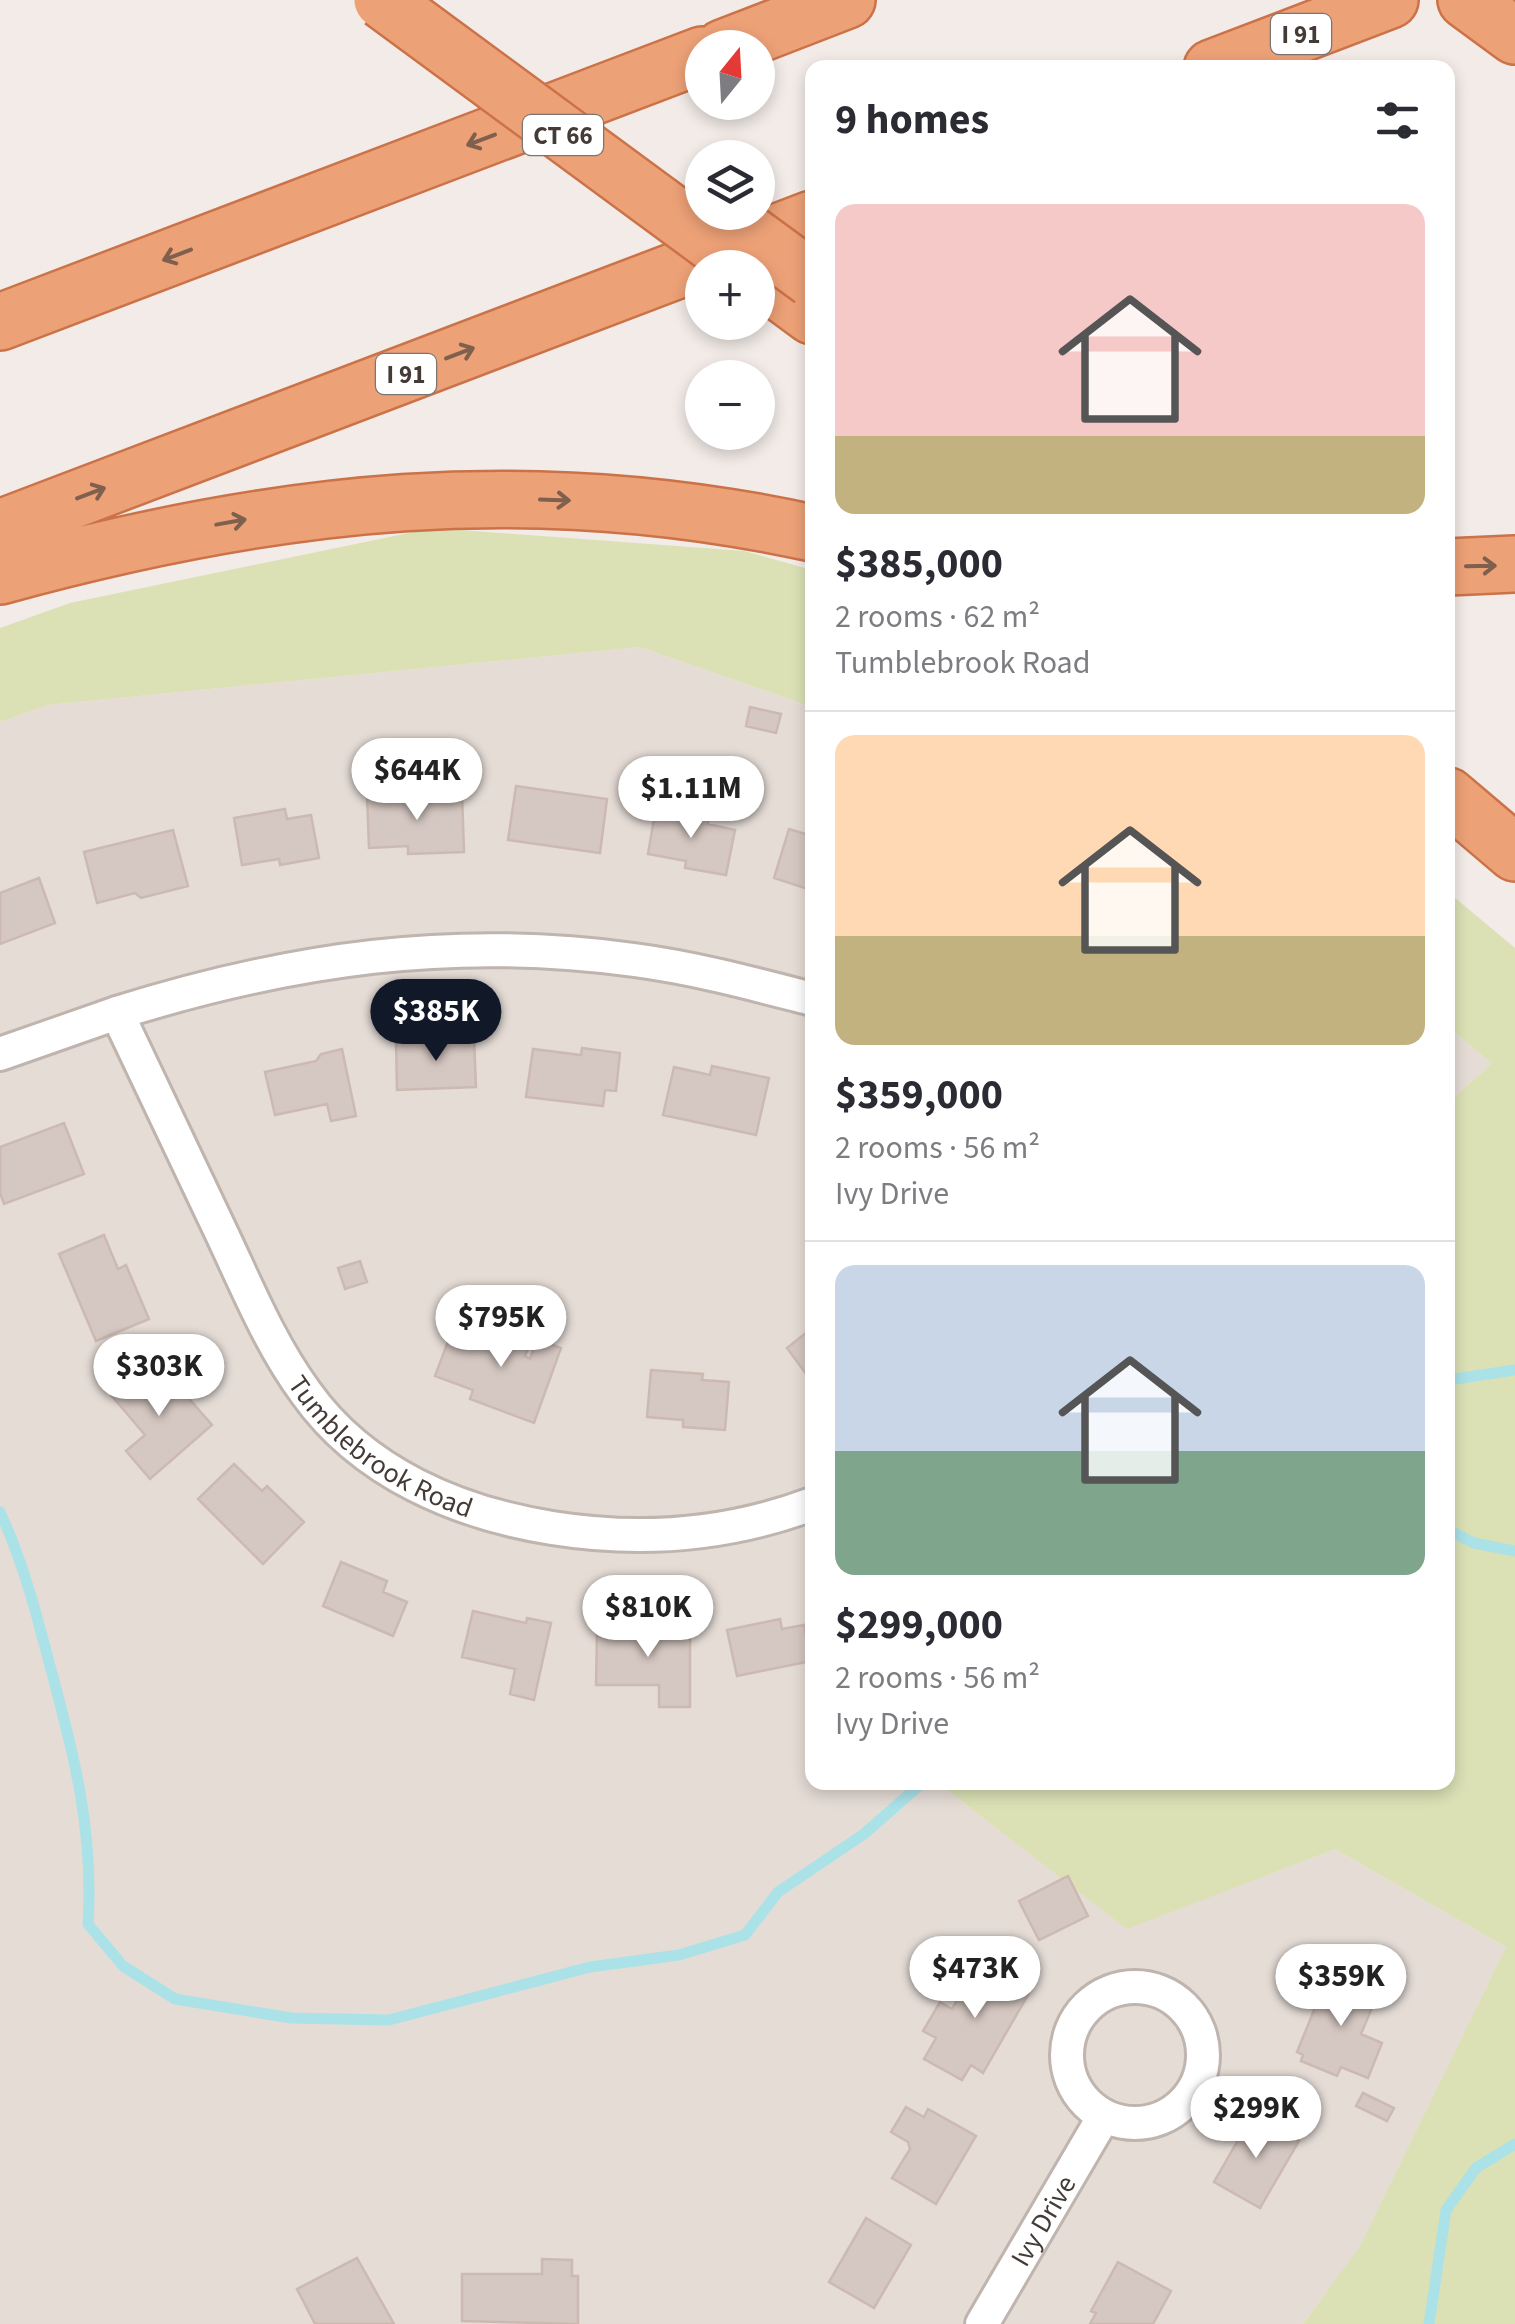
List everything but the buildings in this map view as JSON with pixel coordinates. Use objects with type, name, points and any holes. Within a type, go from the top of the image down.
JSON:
[{"type":"highway","name":"CT 66","points":[[382,0],[722,250]]},
{"type":"highway","points":[[420,0],[685,188]]},
{"type":"highway","points":[[769,30],[848,0]]},
{"type":"highway","name":"I 91","points":[[1233,60],[1390,0]]},
{"type":"highway","points":[[1466,0],[1515,36]]},
{"type":"highway","points":[[0,322],[685,61]]},
{"type":"highway","name":"I 91","points":[[0,528],[805,222]]},
{"type":"highway","points":[[746,230],[805,273]]},
{"type":"highway","points":[[775,289],[805,311]]},
{"type":"highway","points":[[0,576],[198,528],[407,500],[536,499],[634,505],[805,532]]},
{"type":"highway","points":[[1455,567],[1515,564]]},
{"type":"highway","points":[[1455,802],[1515,853]]},
{"type":"highway","points":[[1455,843],[1515,887]]},
{"type":"street","points":[[0,1054],[204,986],[283,968],[366,956],[452,950],[634,960],[729,977],[805,997]]},
{"type":"street","name":"Tumblebrook Road","points":[[117,1013],[272,1338],[307,1395],[350,1442],[398,1477],[457,1505],[521,1523],[586,1534],[654,1536],[720,1529],[774,1518],[805,1507]]},
{"type":"street","points":[[1126,1987],[1157,1990],[1184,2007],[1198,2028],[1204,2054],[1198,2084],[1178,2109],[1155,2121],[1124,2123],[1104,2116],[1087,2104],[1072,2082],[1067,2056],[1071,2031],[1082,2013],[1106,1994],[1126,1987]]},
{"type":"street","name":"Ivy Drive","points":[[982,2324],[1104,2116]]},
{"type":"shaded area","points":[[640,647],[805,705],[805,1790],[947,1790],[1127,1928],[1335,1849],[1506,1947],[1359,2249],[1303,2324],[0,2324],[0,722],[46,705]]},
{"type":"shaded area","points":[[1455,1034],[1492,1063],[1455,1097]]},
{"type":"green space","points":[[433,528],[744,551],[805,568],[805,705],[640,647],[47,705],[0,722],[0,628],[70,603]]},
{"type":"green space","points":[[1455,898],[1515,948],[1515,2324],[1303,2324],[1359,2248],[1506,1947],[1335,1849],[1127,1929],[947,1790],[1455,1790],[1455,1097],[1492,1063],[1455,1034]]},
{"type":"waterway","points":[[1455,1379],[1515,1370]]},
{"type":"waterway","points":[[0,1512],[34,1607],[74,1762],[88,1857],[88,1924],[123,1966],[175,1999],[291,2018],[389,2020],[590,1967],[679,1955],[745,1935],[778,1892],[864,1834],[914,1790]]},
{"type":"waterway","points":[[1455,1534],[1474,1543],[1515,1551]]},
{"type":"waterway","points":[[1429,2324],[1446,2210],[1476,2168],[1515,2144]]}]
